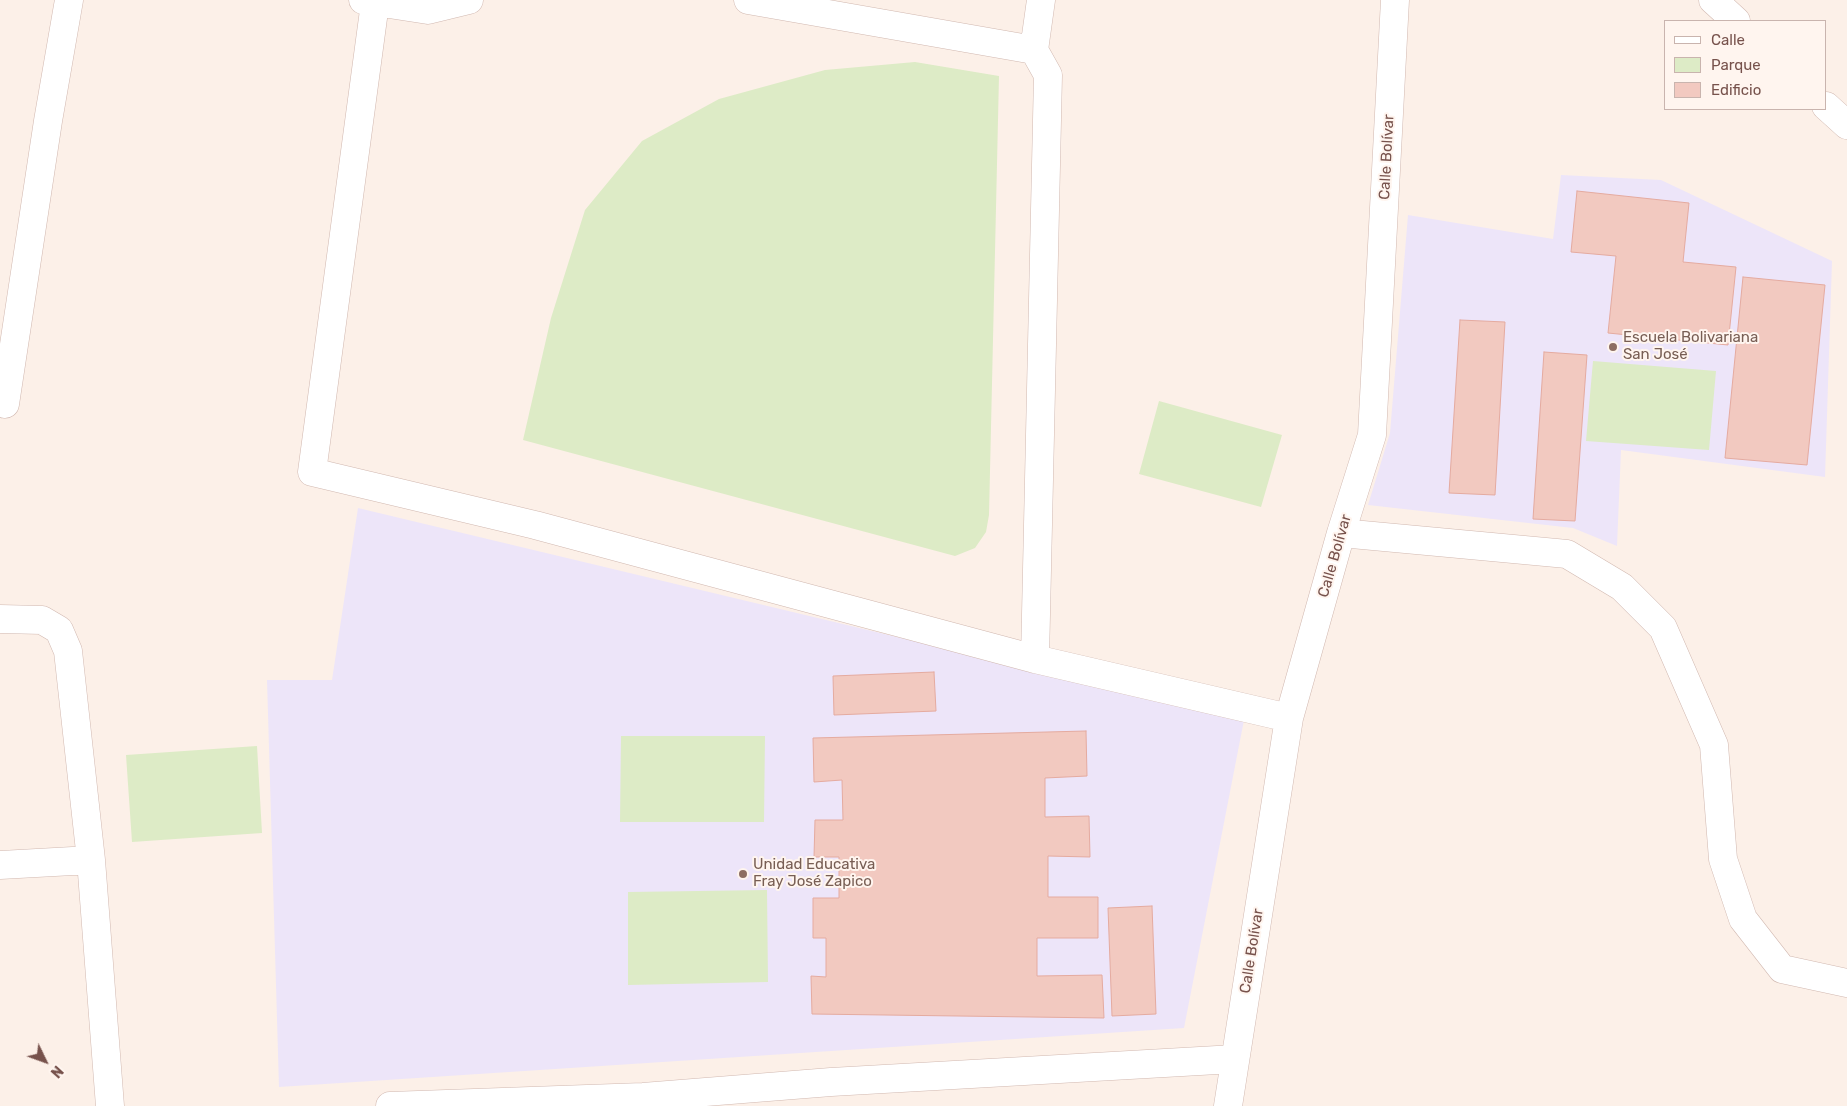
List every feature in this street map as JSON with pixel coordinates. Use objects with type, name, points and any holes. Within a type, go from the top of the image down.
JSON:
[{"type":"street","points":[[5,404],[48,122],[69,0]]},
{"type":"street","points":[[469,0],[428,10],[369,1],[312,472],[535,525],[1035,658],[1288,718]]},
{"type":"street","points":[[748,0],[1034,50]]},
{"type":"street","points":[[1035,658],[1048,75],[1034,50],[1041,0]]},
{"type":"street","name":"Calle Bolívar","points":[[1228,1106],[1288,718],[1341,533],[1372,436],[1395,0]]},
{"type":"street","points":[[1713,0],[1735,20]]},
{"type":"street","points":[[1827,107],[1847,126]]},
{"type":"street","points":[[1341,533],[1567,554],[1622,587],[1663,628],[1714,745],[1723,859],[1743,919],[1782,970],[1847,983]]},
{"type":"street","points":[[0,619],[42,620],[59,630],[68,651],[91,860],[110,1106]]},
{"type":"street","points":[[0,865],[91,860]]},
{"type":"street","points":[[390,1106],[642,1101],[831,1082],[1235,1058]]},
{"type":"shaded area","name":"Escuela Bolivariana San José","points":[[1561,175],[1661,180],[1832,261],[1825,477],[1621,450],[1617,546],[1573,528],[1368,505],[1390,433],[1408,215],[1553,239]]},
{"type":"shaded area","name":"Unidad Educativa Fray José Zapico","points":[[358,508],[1244,720],[1184,1028],[279,1087],[267,680],[332,680]]},
{"type":"green space","points":[[915,62],[999,76],[989,515],[986,532],[975,548],[955,556],[523,440],[551,318],[585,210],[642,141],[719,99],[825,70]]},
{"type":"green space","points":[[1593,361],[1716,371],[1709,450],[1586,441]]},
{"type":"green space","points":[[1159,401],[1282,435],[1261,507],[1139,474]]},
{"type":"green space","points":[[621,736],[765,736],[764,822],[620,822]]},
{"type":"green space","points":[[257,746],[262,833],[132,842],[126,755]]},
{"type":"green space","points":[[767,890],[768,982],[628,985],[628,892]]},
{"type":"building","points":[[1577,191],[1689,203],[1683,262],[1736,267],[1728,345],[1608,333],[1616,256],[1571,252]]},
{"type":"building","points":[[1743,277],[1825,285],[1807,465],[1725,458]]},
{"type":"building","points":[[1460,320],[1505,322],[1495,495],[1449,493]]},
{"type":"building","points":[[1544,352],[1587,355],[1575,521],[1533,519]]},
{"type":"building","points":[[934,672],[936,711],[834,715],[833,676]]},
{"type":"building","points":[[1086,731],[1087,776],[1045,778],[1045,817],[1089,816],[1090,857],[1048,856],[1048,897],[1098,897],[1098,938],[1037,938],[1037,976],[1102,975],[1104,1018],[812,1014],[811,976],[826,977],[826,938],[813,938],[813,898],[839,898],[839,857],[814,857],[815,820],[843,820],[842,780],[814,782],[813,738]]},
{"type":"building","points":[[1152,906],[1156,1014],[1112,1016],[1108,908]]},
{"type":"place","name":"Escuela Bolivariana San José","points":[[1613,347]]},
{"type":"place","name":"Unidad Educativa Fray José Zapico","points":[[743,874]]}]
